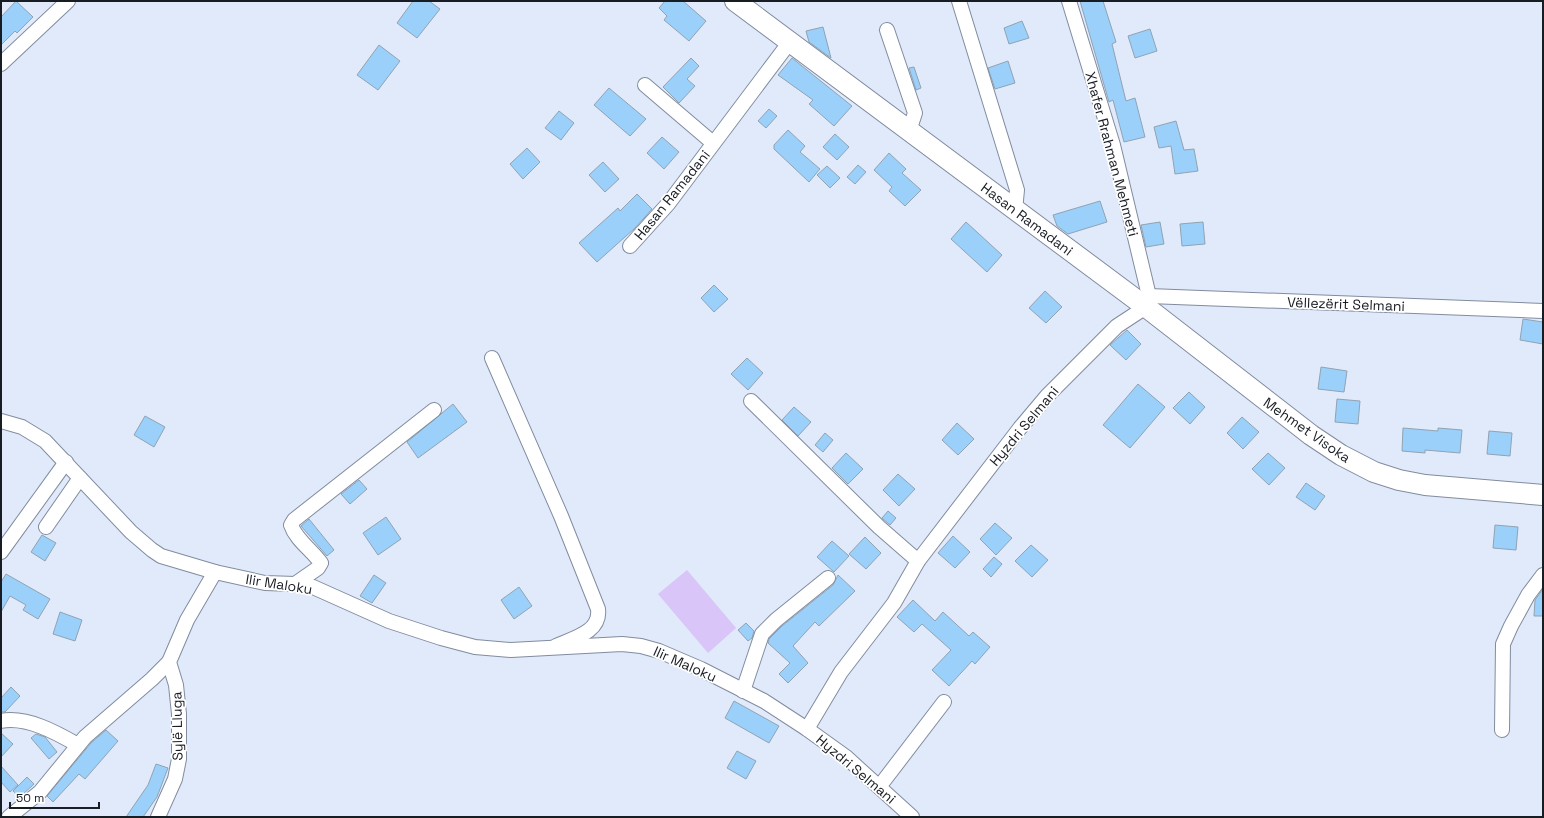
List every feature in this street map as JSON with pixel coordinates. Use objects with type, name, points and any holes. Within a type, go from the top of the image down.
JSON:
[{"type":"main road","name":"Hasan Ramadani","points":[[735,1],[789,43],[1015,210],[1148,302]]},
{"type":"main road","name":"Mehmet Visoka","points":[[1148,302],[1311,436],[1356,464],[1399,480],[1425,484],[1543,495]]},
{"type":"street","points":[[1,64],[68,1]]},
{"type":"street","points":[[960,1],[1017,190],[1015,210]]},
{"type":"street","name":"Xhafer Rrahman Mehmeti","points":[[1069,1],[1113,145],[1148,302]]},
{"type":"street","points":[[887,30],[915,113],[909,131]]},
{"type":"street","name":"Hasan Ramadani","points":[[630,246],[668,204],[789,43]]},
{"type":"street","name":"Hasan Ramadani","points":[[645,85],[713,143]]},
{"type":"street","name":"Vëllezërit Selmani","points":[[1148,302],[1543,311]]},
{"type":"street","name":"Hyzdri Selmani","points":[[912,817],[846,758],[807,729],[841,672],[894,603],[918,561],[976,484],[1048,396],[1117,326],[1148,302]]},
{"type":"street","name":"Ilir Maloku","points":[[492,358],[561,516],[598,609],[598,620],[592,629],[550,649]]},
{"type":"street","points":[[751,401],[879,527],[918,561]]},
{"type":"street","points":[[295,584],[318,568],[321,563],[316,555],[293,532],[291,525],[294,520],[434,410]]},
{"type":"street","name":"Ilir Maloku","points":[[1,421],[22,427],[38,436],[66,462],[131,532],[152,550],[181,563],[265,583],[295,584],[313,587],[389,621],[458,643],[493,649],[550,649],[622,644],[641,646],[681,660],[764,701],[807,729]]},
{"type":"street","points":[[1,552],[66,462]]},
{"type":"street","points":[[46,527],[80,478]]},
{"type":"street","points":[[9,817],[40,792],[85,737],[152,679],[169,662],[187,620],[215,572]]},
{"type":"street","points":[[1502,730],[1504,644],[1511,626],[1528,595],[1543,575]]},
{"type":"street","points":[[743,691],[762,634],[776,620],[828,578]]},
{"type":"street","name":"Sylë Lluga","points":[[158,817],[175,779],[179,759],[179,714],[176,685],[169,662]]},
{"type":"street","points":[[879,787],[944,702]]},
{"type":"street","points":[[1,721],[17,721],[46,728],[78,745]]},
{"type":"shaded area","points":[[687,570],[736,628],[708,653],[658,594]]},
{"type":"building","points":[[16,1],[33,17],[17,33],[15,31],[1,45],[1,17]]},
{"type":"building","points":[[413,1],[429,1],[440,9],[417,38],[397,23]]},
{"type":"building","points":[[665,1],[683,1],[706,21],[689,41],[664,20],[667,16],[659,8]]},
{"type":"building","points":[[1080,1],[1103,1],[1116,42],[1112,44],[1126,101],[1135,98],[1145,137],[1124,142],[1113,100],[1109,102]]},
{"type":"building","points":[[1022,21],[1029,38],[1009,44],[1004,28]]},
{"type":"building","points":[[823,27],[831,58],[809,42],[806,31]]},
{"type":"building","points":[[1150,29],[1157,51],[1135,58],[1128,36]]},
{"type":"building","points":[[379,45],[400,61],[378,90],[357,75]]},
{"type":"building","points":[[691,58],[699,66],[687,79],[695,86],[679,103],[663,87]]},
{"type":"building","points":[[792,58],[852,106],[834,126],[809,104],[813,100],[778,75]]},
{"type":"building","points":[[1008,61],[1015,83],[995,89],[988,68]]},
{"type":"building","points":[[914,67],[921,88],[916,90],[909,68]]},
{"type":"building","points":[[609,88],[646,119],[630,136],[594,105]]},
{"type":"building","points":[[769,109],[777,116],[766,128],[758,121]]},
{"type":"building","points":[[559,111],[574,123],[561,140],[545,128]]},
{"type":"building","points":[[1176,121],[1184,150],[1194,149],[1198,171],[1175,174],[1171,146],[1159,148],[1154,127]]},
{"type":"building","points":[[788,130],[805,146],[800,152],[820,169],[809,182],[774,149],[774,145]]},
{"type":"building","points":[[835,134],[849,147],[837,160],[823,147]]},
{"type":"building","points":[[662,137],[679,152],[664,169],[647,153]]},
{"type":"building","points":[[527,148],[540,162],[523,179],[510,164]]},
{"type":"building","points":[[889,153],[906,169],[902,173],[921,190],[905,206],[889,191],[892,187],[874,170]]},
{"type":"building","points":[[603,162],[619,179],[605,192],[589,175]]},
{"type":"building","points":[[858,165],[866,172],[855,184],[847,177]]},
{"type":"building","points":[[827,166],[840,178],[830,188],[817,175]]},
{"type":"building","points":[[637,194],[652,209],[635,228],[597,262],[579,243],[618,208],[620,211]]},
{"type":"building","points":[[1100,201],[1107,222],[1068,234],[1057,226],[1053,215]]},
{"type":"building","points":[[966,222],[1002,255],[987,272],[951,239]]},
{"type":"building","points":[[1160,222],[1164,244],[1146,247],[1141,225]]},
{"type":"building","points":[[1203,222],[1205,244],[1182,246],[1180,224]]},
{"type":"building","points":[[714,285],[728,299],[714,312],[701,298]]},
{"type":"building","points":[[1045,291],[1062,307],[1046,323],[1029,308]]},
{"type":"building","points":[[1523,319],[1543,322],[1543,344],[1520,340]]},
{"type":"building","points":[[1127,330],[1141,344],[1126,360],[1110,345]]},
{"type":"building","points":[[747,358],[763,373],[748,390],[731,374]]},
{"type":"building","points":[[1321,367],[1347,371],[1344,392],[1318,389]]},
{"type":"building","points":[[1138,384],[1165,407],[1130,448],[1103,425]]},
{"type":"building","points":[[1189,392],[1205,407],[1190,424],[1173,408]]},
{"type":"building","points":[[1337,399],[1360,401],[1358,424],[1335,422]]},
{"type":"building","points":[[453,404],[467,422],[418,458],[407,442]]},
{"type":"building","points":[[794,407],[811,422],[798,436],[782,420]]},
{"type":"building","points":[[145,416],[165,427],[154,447],[134,435]]},
{"type":"building","points":[[1242,417],[1259,432],[1243,449],[1227,433]]},
{"type":"building","points":[[957,423],[974,439],[958,455],[942,440]]},
{"type":"building","points":[[1403,428],[1438,431],[1438,428],[1462,430],[1460,453],[1425,450],[1425,453],[1402,451]]},
{"type":"building","points":[[1489,431],[1512,433],[1510,456],[1487,454]]},
{"type":"building","points":[[825,433],[833,440],[823,452],[815,445]]},
{"type":"building","points":[[846,453],[863,469],[848,484],[832,468]]},
{"type":"building","points":[[1268,453],[1285,468],[1269,485],[1252,469]]},
{"type":"building","points":[[898,474],[915,489],[899,506],[883,490]]},
{"type":"building","points":[[359,480],[367,489],[350,504],[341,494]]},
{"type":"building","points":[[1306,483],[1325,496],[1315,510],[1296,497]]},
{"type":"building","points":[[888,511],[896,518],[890,525],[882,518]]},
{"type":"building","points":[[386,517],[401,539],[378,555],[363,533]]},
{"type":"building","points":[[309,519],[334,550],[327,556],[301,526]]},
{"type":"building","points":[[995,523],[1012,538],[996,555],[980,539]]},
{"type":"building","points":[[1495,525],[1518,527],[1516,550],[1493,548]]},
{"type":"building","points":[[42,535],[56,543],[45,561],[31,552]]},
{"type":"building","points":[[953,536],[970,552],[955,568],[938,553]]},
{"type":"building","points":[[865,537],[881,553],[866,569],[849,554]]},
{"type":"building","points":[[832,541],[849,556],[834,572],[817,557]]},
{"type":"building","points":[[1031,545],[1048,560],[1032,577],[1015,561]]},
{"type":"building","points":[[994,557],[1002,564],[991,577],[983,569]]},
{"type":"building","points":[[6,574],[50,599],[38,619],[23,610],[26,605],[10,596],[1,612],[1,582]]},
{"type":"building","points":[[374,575],[386,583],[372,603],[360,596]]},
{"type":"building","points":[[838,575],[855,591],[819,626],[815,622],[793,646],[808,663],[788,683],[779,674],[790,663],[768,643],[769,639],[782,626],[833,585]]},
{"type":"building","points":[[519,587],[532,606],[514,619],[501,600]]},
{"type":"building","points":[[1543,589],[1543,616],[1534,616],[1535,600]]},
{"type":"building","points":[[913,600],[935,621],[943,612],[969,636],[973,632],[990,647],[975,664],[972,661],[949,686],[932,670],[951,650],[922,624],[914,632],[897,617]]},
{"type":"building","points":[[60,612],[82,620],[75,641],[53,634]]},
{"type":"building","points":[[746,623],[754,631],[752,638],[748,641],[738,630]]},
{"type":"building","points":[[11,687],[20,696],[5,712],[1,712],[1,698]]},
{"type":"building","points":[[734,701],[779,726],[769,743],[725,718]]},
{"type":"building","points":[[106,730],[118,741],[85,779],[79,774],[53,802],[47,796],[91,743]]},
{"type":"building","points":[[1,733],[13,744],[1,757]]},
{"type":"building","points":[[36,734],[45,737],[57,752],[49,759],[31,738]]},
{"type":"building","points":[[737,751],[756,761],[746,779],[727,768]]},
{"type":"building","points":[[156,764],[168,768],[157,797],[143,817],[126,817],[148,785]]},
{"type":"building","points":[[1,766],[18,785],[10,792],[1,782]]},
{"type":"building","points":[[27,777],[34,784],[20,797],[13,791]]}]
